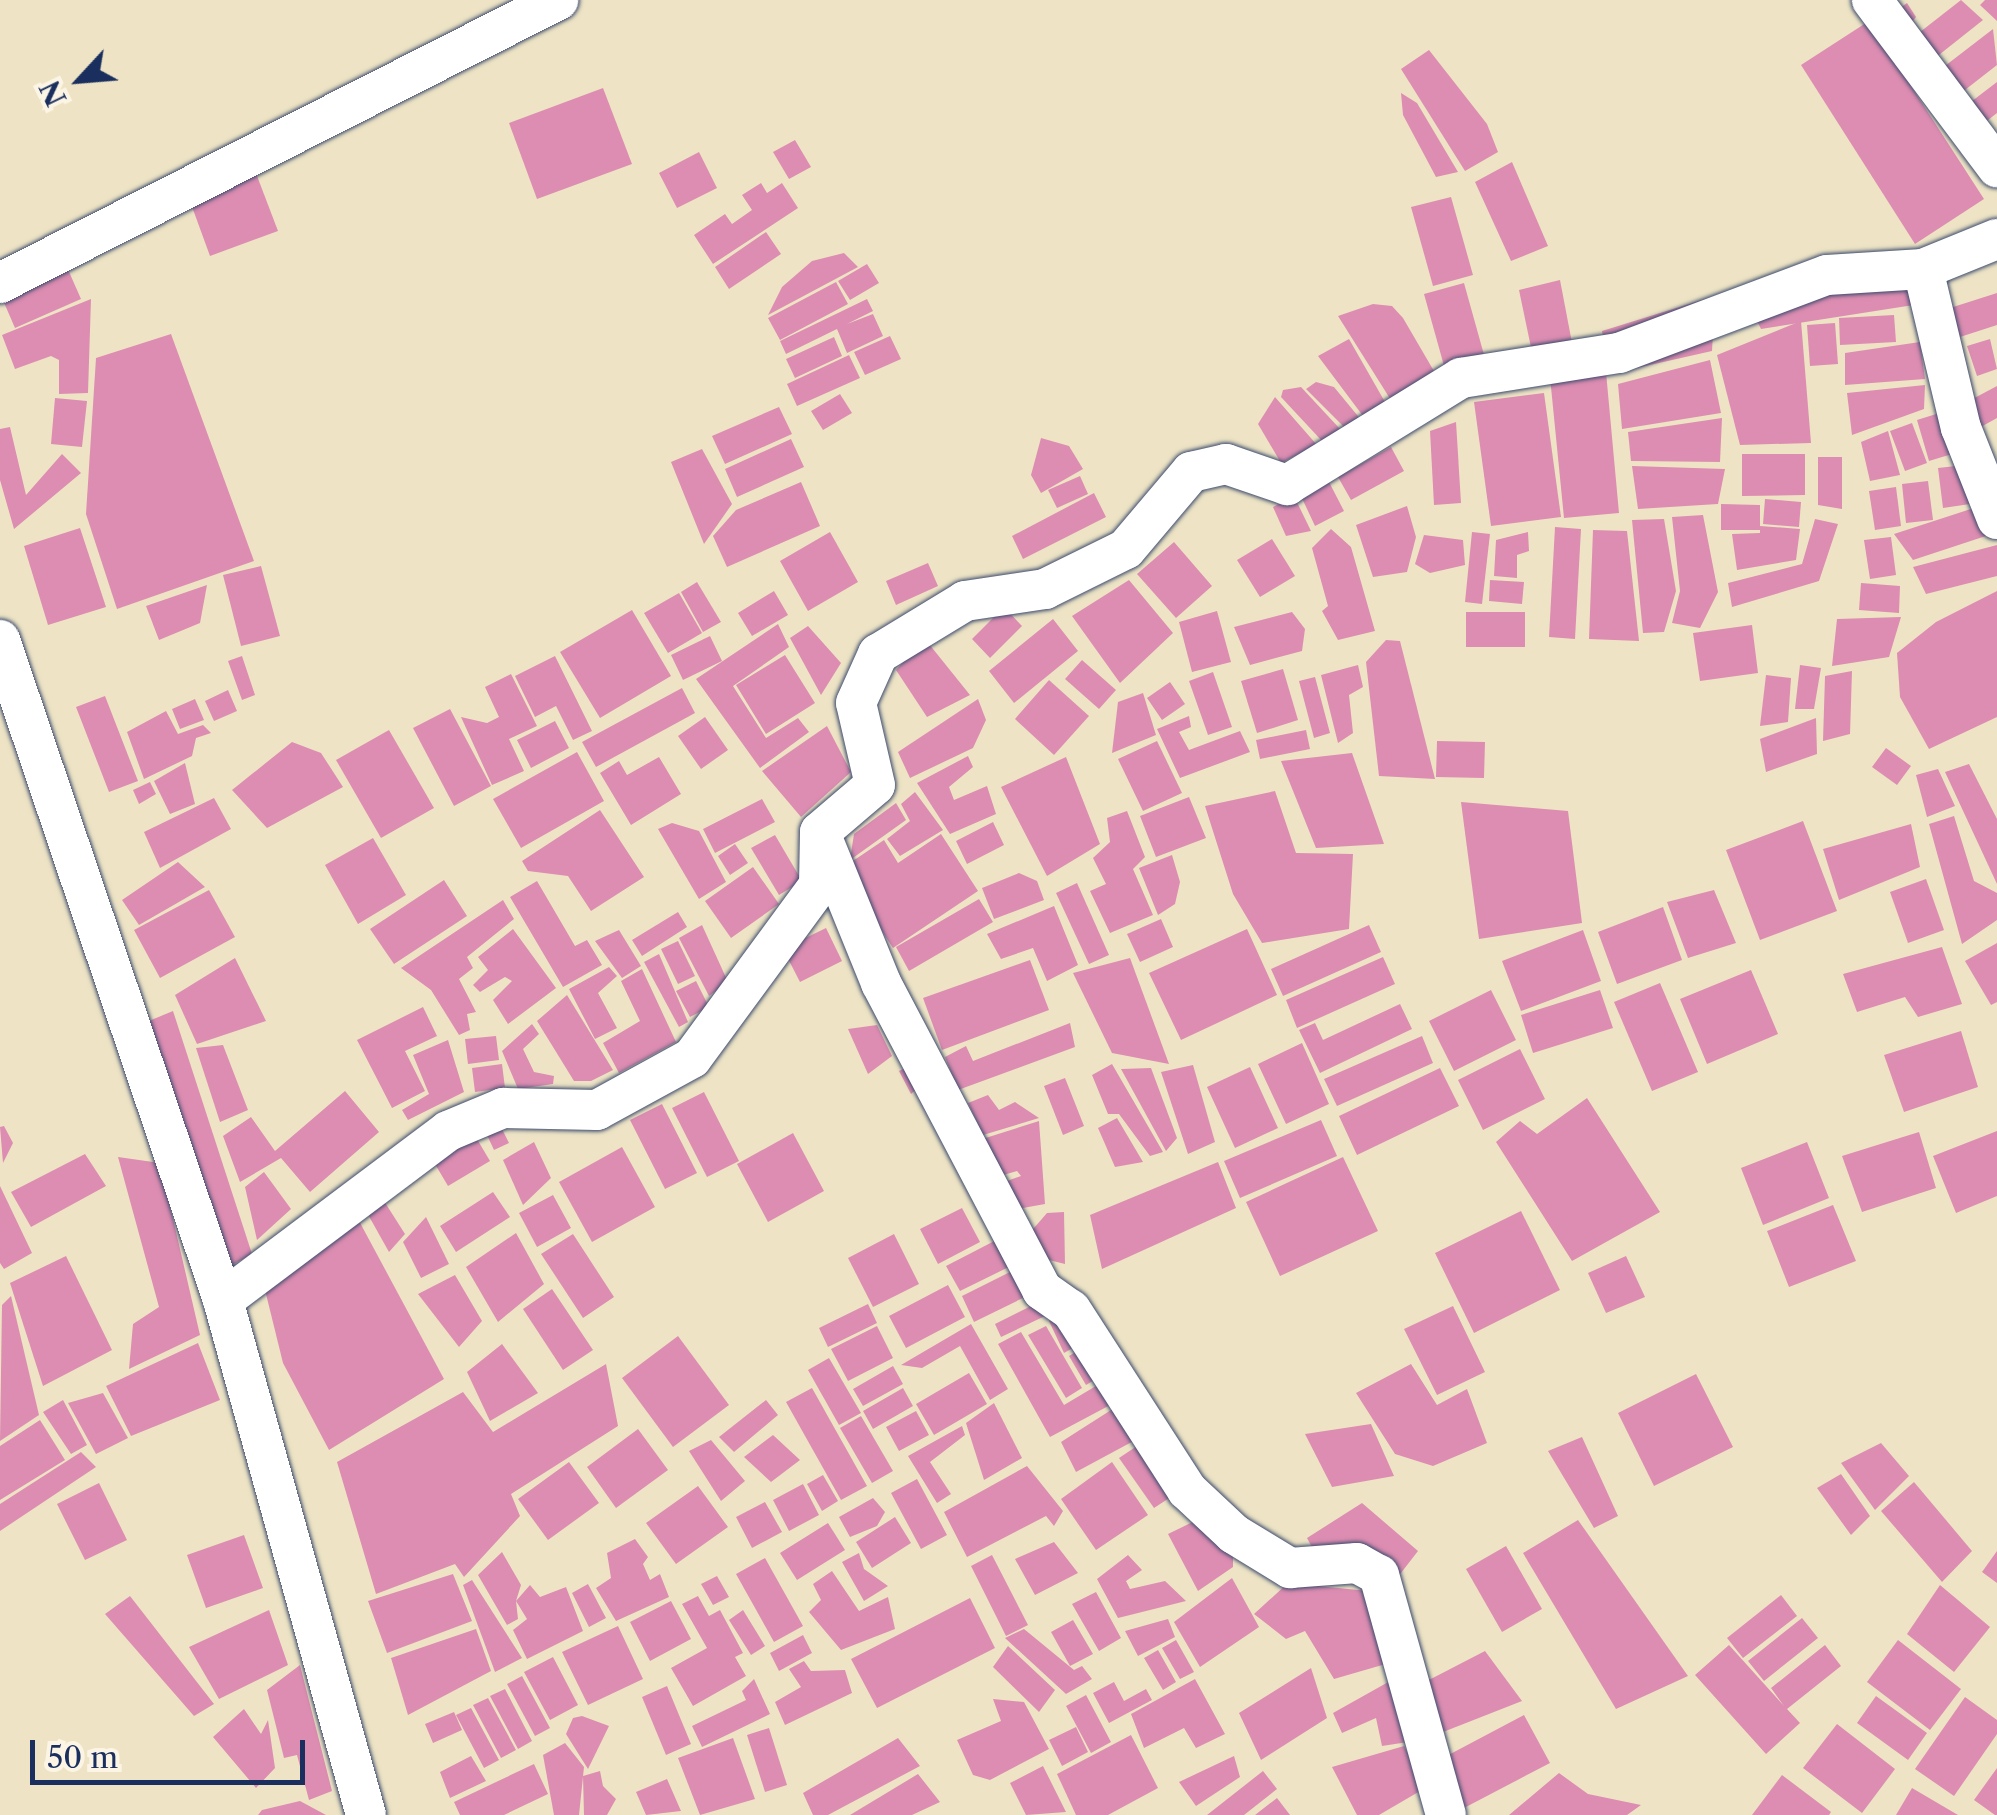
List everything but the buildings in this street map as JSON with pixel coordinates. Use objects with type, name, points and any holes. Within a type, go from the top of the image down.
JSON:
[{"type":"street","points":[[0,283],[558,0]]},
{"type":"street","points":[[1872,0],[1997,167]]},
{"type":"street","points":[[223,1300],[448,1130],[503,1108],[598,1110],[692,1058],[819,885],[820,832],[875,786],[856,703],[878,654],[965,600],[1046,589],[1126,550],[1192,472],[1226,464],[1287,484],[1460,378],[1619,352],[1827,275],[1922,270],[1997,240]]},
{"type":"street","points":[[1922,270],[1961,428],[1997,519]]},
{"type":"street","points":[[0,640],[223,1300],[359,1812]]},
{"type":"street","points":[[820,832],[882,983],[1042,1290],[1072,1310],[1187,1490],[1234,1534],[1290,1568],[1357,1563],[1379,1575],[1446,1815]]}]
